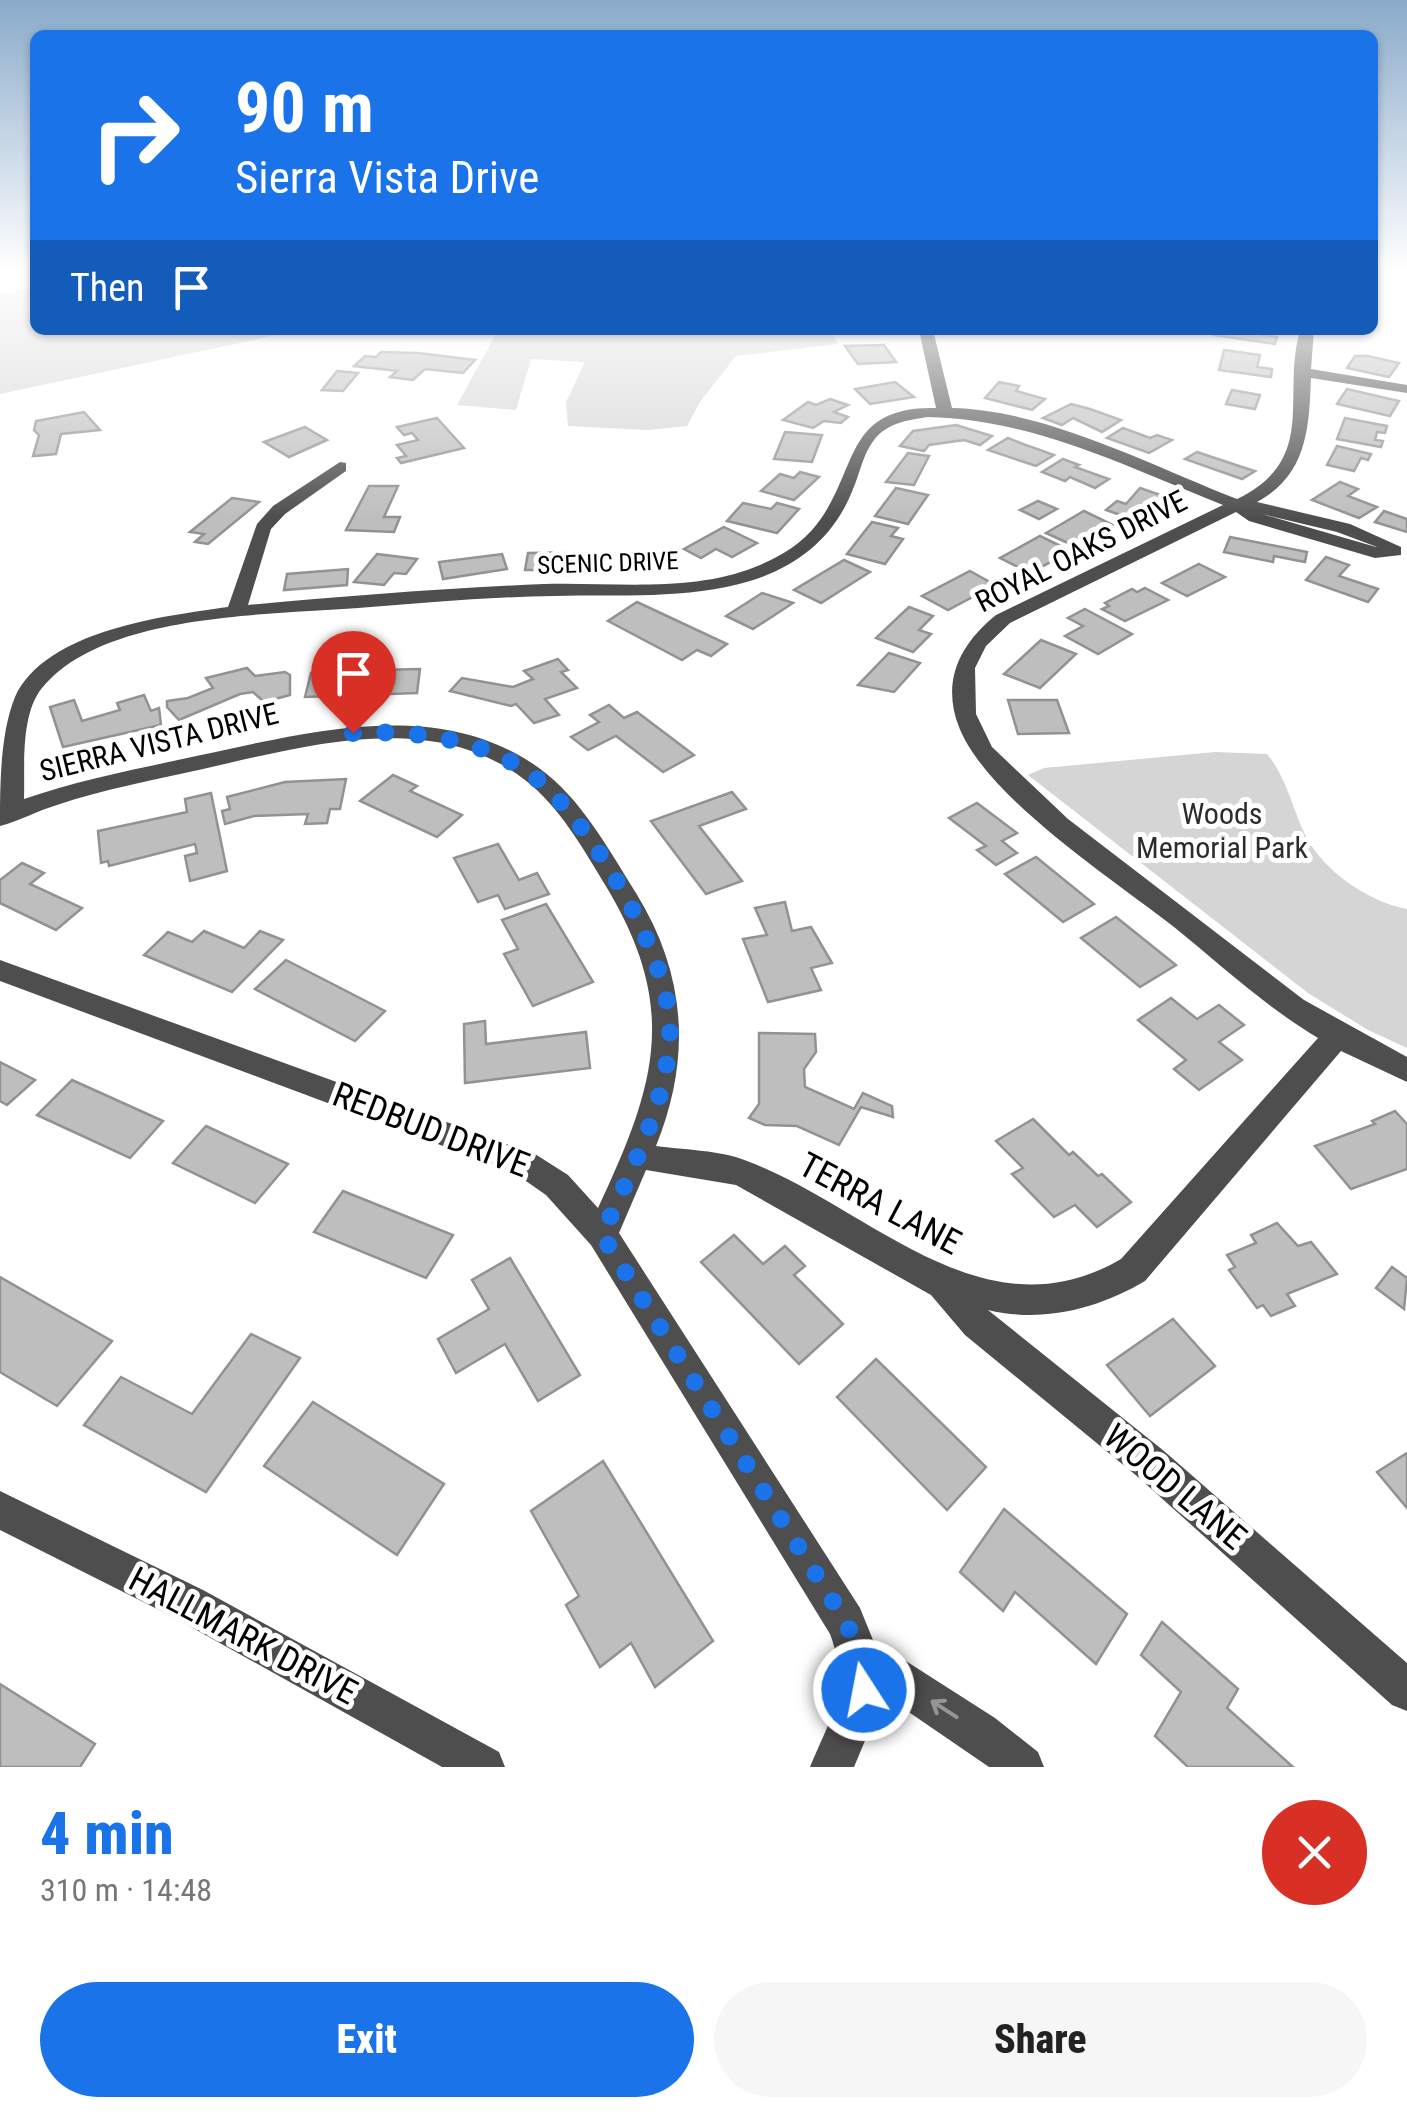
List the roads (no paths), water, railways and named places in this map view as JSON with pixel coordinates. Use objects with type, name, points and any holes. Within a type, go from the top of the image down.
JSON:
[{"type":"street","points":[[932,354],[945,412]]},
{"type":"street","name":"ROYAL OAKS DRIVE","points":[[1305,354],[1299,438],[1289,470],[1272,487],[1004,619],[980,636],[966,658],[961,682],[971,730],[1007,778],[1294,1008],[1407,1070]]},
{"type":"street","points":[[1304,372],[1407,389]]},
{"type":"street","name":"SCENIC DRIVE","points":[[6,816],[20,710],[30,688],[51,668],[122,635],[169,622],[236,612],[473,594],[728,582],[772,565],[819,533],[841,500],[870,432],[898,418],[945,412],[983,414],[1236,506],[1255,517],[1375,554],[1395,551],[1377,541],[1270,507],[1236,506]]},
{"type":"street","points":[[236,612],[263,528],[280,510],[340,467]]},
{"type":"street","name":"SIERRA VISTA DRIVE","points":[[6,816],[92,787],[353,733],[436,736],[480,748],[521,767],[550,790],[571,815],[622,889],[664,980],[670,1007],[667,1058],[650,1130],[602,1235]]},
{"type":"street","name":"REDBUD DRIVE","points":[[0,970],[524,1164],[557,1185],[602,1235],[846,1622],[860,1655],[864,1690],[855,1721],[831,1767]]},
{"type":"street","name":"TERRA LANE","points":[[638,1156],[741,1172],[943,1284],[1004,1298],[1055,1297],[1101,1289],[1133,1270],[1338,1035]]},
{"type":"street","name":"WOOD LANE","points":[[943,1284],[976,1323],[1166,1476],[1407,1690]]},
{"type":"street","name":"HALLMARK DRIVE","points":[[0,1510],[189,1604],[484,1767]]},
{"type":"street","points":[[860,1655],[980,1733],[1023,1767]]},
{"type":"park label","name":"Woods Memorial Park","points":[[1222,830]]}]
